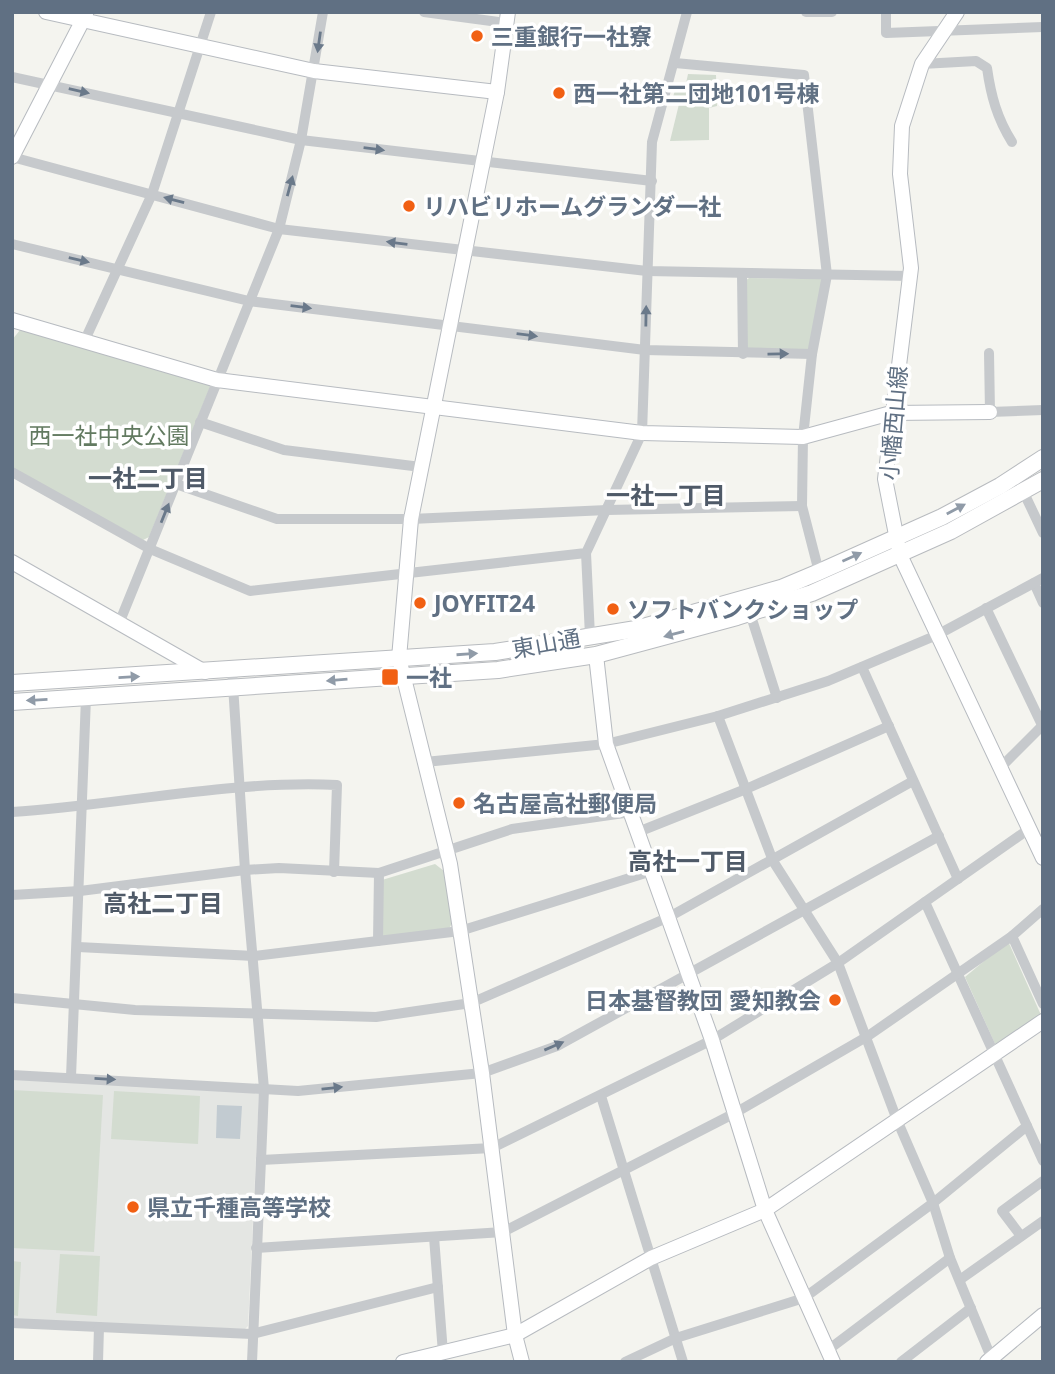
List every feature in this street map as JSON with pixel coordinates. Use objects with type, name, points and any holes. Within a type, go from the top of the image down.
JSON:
[{"type":"main road","name":"東山通","points":[[12,683],[206,673],[495,652],[636,629],[781,588],[895,538],[988,493],[1043,458]]},
{"type":"main road","name":"東山通","points":[[12,702],[405,674],[498,670],[596,655],[750,613],[812,593],[900,555],[1024,494],[1043,480]]},
{"type":"street","points":[[46,12],[85,16],[314,71],[497,92]]},
{"type":"street","points":[[83,342],[152,194],[211,12]]},
{"type":"street","points":[[120,621],[278,229],[302,140],[323,12]]},
{"type":"street","points":[[425,12],[507,17],[497,92],[411,519],[399,658],[447,851],[482,1073],[515,1335],[522,1362]]},
{"type":"street","points":[[590,636],[586,553],[642,433],[652,142],[676,63],[687,12]]},
{"type":"street","points":[[806,12],[832,12]]},
{"type":"street","points":[[886,12],[886,33],[1043,27]]},
{"type":"street","name":"小幡西山線","points":[[957,12],[922,64],[902,126],[899,153],[910,276],[891,412],[885,480],[900,555],[1043,858]]},
{"type":"street","points":[[85,16],[12,157],[278,229],[647,271],[742,275],[910,276]]},
{"type":"street","points":[[922,64],[976,61],[987,68],[991,100],[1012,142]]},
{"type":"street","points":[[676,63],[804,75],[827,275],[812,354],[803,437],[802,506],[819,572]]},
{"type":"street","points":[[12,77],[302,140],[652,181]]},
{"type":"street","points":[[12,244],[249,301],[645,350],[812,354]]},
{"type":"street","points":[[742,275],[743,354]]},
{"type":"street","points":[[12,321],[217,380],[642,433],[803,437],[891,412],[1043,410]]},
{"type":"street","points":[[989,353],[990,412]]},
{"type":"street","points":[[200,422],[284,450],[421,467]]},
{"type":"street","points":[[12,472],[150,549],[250,592],[586,553]]},
{"type":"street","points":[[176,484],[277,519],[411,519],[607,510],[802,506]]},
{"type":"street","points":[[1024,494],[1043,533]]},
{"type":"street","points":[[12,562],[120,621],[206,673]]},
{"type":"street","points":[[425,762],[606,744],[718,716],[862,667],[937,635],[1038,581],[1043,603]]},
{"type":"street","points":[[986,608],[1042,725],[1000,768]]},
{"type":"street","points":[[750,613],[776,698]]},
{"type":"street","points":[[596,655],[606,744],[712,1040],[765,1210],[830,1356],[950,1258]]},
{"type":"street","points":[[862,667],[958,879]]},
{"type":"street","points":[[232,670],[245,870],[260,1012],[264,1089],[252,1362]]},
{"type":"street","points":[[71,1077],[76,1004],[86,698]]},
{"type":"street","points":[[718,716],[773,861],[838,963],[897,1120],[933,1203],[950,1258],[961,1279],[990,1361],[1043,1315]]},
{"type":"street","points":[[638,832],[746,789],[889,726]]},
{"type":"street","points":[[12,998],[135,1010],[376,1017],[471,1003],[669,917],[914,781]]},
{"type":"street","points":[[12,812],[83,807],[240,788],[337,785],[334,872]]},
{"type":"street","points":[[12,895],[80,891],[245,870],[379,873],[512,829],[631,812]]},
{"type":"street","points":[[261,1160],[492,1148],[712,1040],[838,963],[1029,829]]},
{"type":"street","points":[[12,1075],[298,1091],[482,1073],[557,1046],[939,836]]},
{"type":"street","points":[[78,947],[254,956],[460,931],[652,871]]},
{"type":"street","points":[[379,873],[379,941]]},
{"type":"street","points":[[925,902],[1043,1161]]},
{"type":"street","points":[[256,1248],[503,1232],[735,1114],[867,1037],[1012,936],[1043,909]]},
{"type":"street","points":[[1012,936],[1043,1004]]},
{"type":"street","points":[[404,1362],[515,1335],[651,1258],[765,1210],[1043,1021]]},
{"type":"street","points":[[601,1096],[683,1362]]},
{"type":"street","points":[[625,1362],[676,1338],[804,1298],[933,1203],[1027,1126]]},
{"type":"street","points":[[1021,1236],[1002,1211],[1043,1181]]},
{"type":"street","points":[[961,1279],[1043,1221]]},
{"type":"street","points":[[434,1237],[443,1353]]},
{"type":"street","points":[[12,1323],[253,1334],[438,1287]]},
{"type":"street","points":[[901,1362],[971,1308]]},
{"type":"street","points":[[98,1362],[99,1327]]},
{"type":"shaded area","name":"県立千種高等学校","points":[[12,1079],[259,1093],[248,1326],[245,1329],[12,1320]]},
{"type":"shaded area","points":[[217,1105],[242,1106],[240,1139],[216,1138]]},
{"type":"green space","points":[[688,74],[716,75],[717,106],[709,108],[709,140],[670,141],[680,100],[673,97],[676,87],[685,88]]},
{"type":"green space","points":[[749,278],[822,279],[811,350],[746,348],[745,281]]},
{"type":"green space","name":"西一社中央公園","points":[[20,330],[209,383],[210,387],[149,537],[143,540],[12,468],[12,340]]},
{"type":"green space","points":[[435,864],[444,871],[452,923],[449,929],[383,937],[382,880]]},
{"type":"green space","points":[[1008,941],[1041,1015],[995,1044],[965,977]]},
{"type":"green space","points":[[12,1090],[103,1095],[94,1252],[12,1248]]},
{"type":"green space","points":[[114,1091],[200,1096],[198,1144],[111,1139]]},
{"type":"green space","points":[[60,1254],[100,1256],[97,1316],[56,1313]]},
{"type":"green space","points":[[12,1261],[21,1262],[18,1316],[12,1315]]},
{"type":"place","name":"三重銀行一社寮","points":[[477,36]]},
{"type":"place","name":"西一社第二団地101号棟","points":[[559,93]]},
{"type":"place","name":"リハビリホームグランダ一社","points":[[409,206]]},
{"type":"place","name":"JOYFIT24","points":[[420,603]]},
{"type":"place","name":"ソフトバンクショップ","points":[[613,609]]},
{"type":"place","name":"一社","points":[[390,677]]},
{"type":"place","name":"名古屋高社郵便局","points":[[459,803]]},
{"type":"place","name":"日本基督教団 愛知教会","points":[[835,1000]]},
{"type":"place","name":"県立千種高等学校","points":[[133,1207]]},
{"type":"district","name":"一社二丁目","points":[[148,477]]},
{"type":"district","name":"一社一丁目","points":[[666,494]]},
{"type":"district","name":"高社一丁目","points":[[688,860]]},
{"type":"district","name":"高社二丁目","points":[[163,902]]}]
